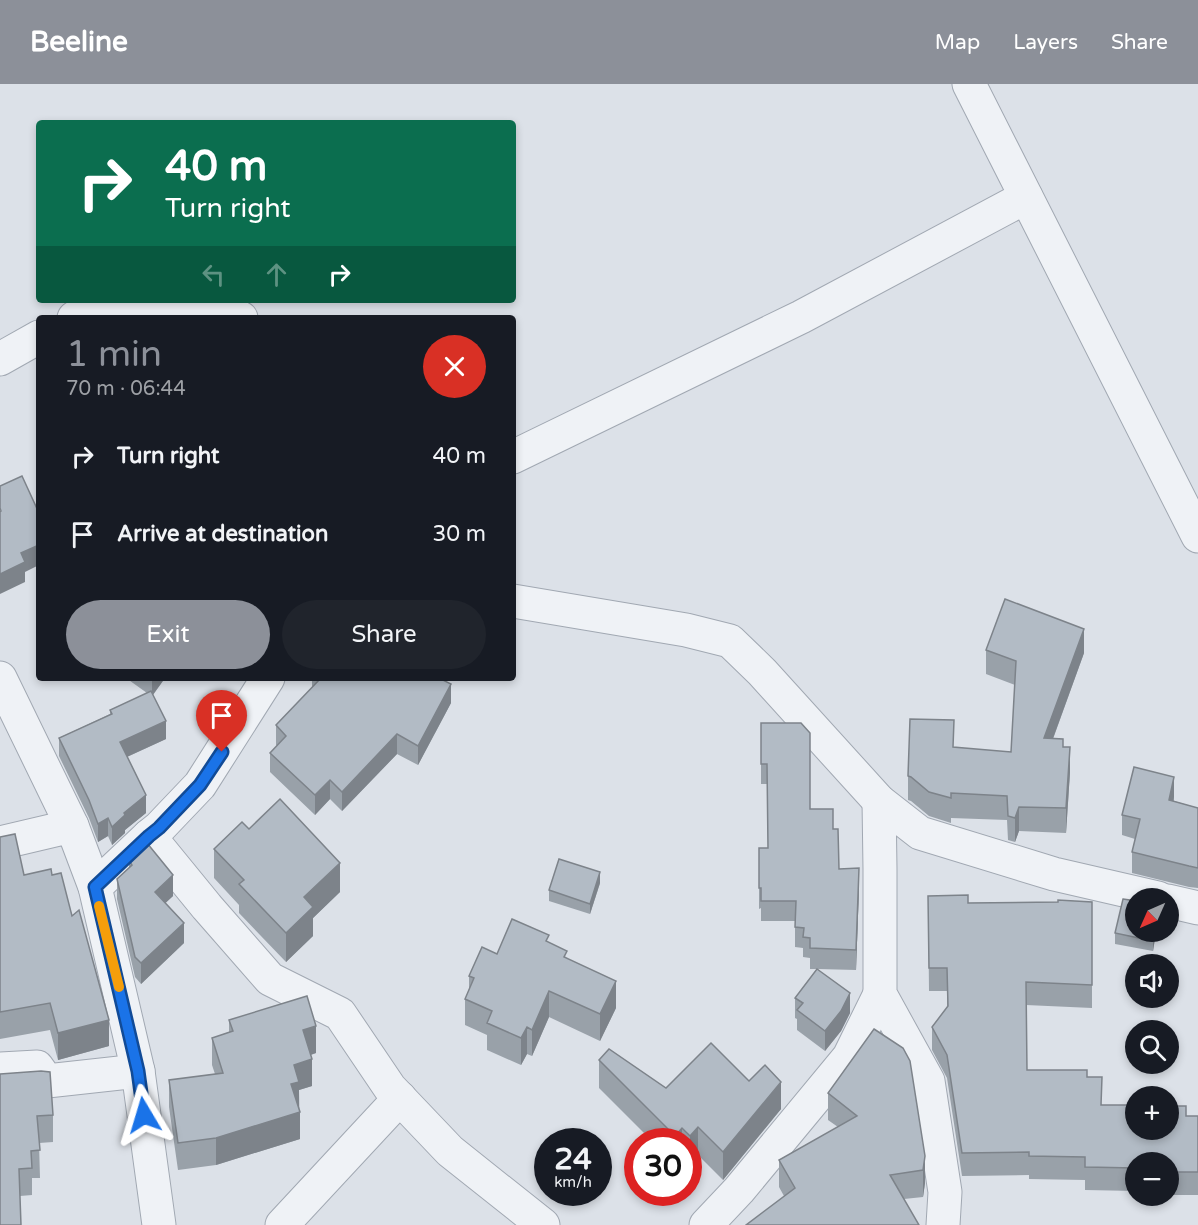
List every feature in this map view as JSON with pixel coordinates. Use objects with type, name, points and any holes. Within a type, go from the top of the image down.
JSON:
[{"type":"street","points":[[969,84],[1198,536]]},
{"type":"street","points":[[516,456],[801,317],[1026,197]]},
{"type":"street","points":[[79,315],[89,309],[190,315]]},
{"type":"street","points":[[0,359],[36,339]]},
{"type":"street","points":[[516,602],[686,630],[730,641],[762,672],[879,801],[920,834],[1054,874],[1125,890]]},
{"type":"street","points":[[0,678],[72,826],[95,887],[138,1071],[159,1225]]},
{"type":"street","points":[[95,887],[159,828],[200,785],[266,681]]},
{"type":"street","points":[[706,1225],[739,1190],[849,1057],[880,994],[879,801]]},
{"type":"street","points":[[0,843],[72,826]]},
{"type":"street","points":[[149,836],[207,908],[270,979],[340,1014],[399,1098],[450,1151],[543,1225]]},
{"type":"street","points":[[1179,904],[1198,908]]},
{"type":"street","points":[[880,994],[928,1081],[945,1192],[943,1225]]},
{"type":"street","points":[[0,1069],[37,1067],[47,1081],[138,1071]]},
{"type":"street","points":[[282,1225],[399,1098]]},
{"type":"building","points":[[22,476],[36,506],[36,546],[21,553],[25,562],[0,574],[1,511],[0,486]]},
{"type":"building","points":[[1005,599],[1084,629],[1044,738],[1063,739],[1063,747],[1070,747],[1066,808],[1019,807],[1015,818],[1008,816],[1007,796],[951,793],[951,798],[929,792],[908,776],[910,719],[954,720],[953,747],[1011,752],[1016,661],[986,650]]},
{"type":"building","points":[[318,681],[445,681],[451,684],[418,746],[397,734],[342,792],[330,780],[315,795],[270,753],[286,736],[276,725]]},
{"type":"building","points":[[151,691],[166,721],[120,742],[146,795],[124,813],[125,815],[112,827],[108,818],[98,824],[59,738],[112,714],[110,710]]},
{"type":"building","points":[[761,723],[801,723],[810,733],[810,809],[833,809],[833,829],[838,829],[839,869],[859,868],[856,950],[810,948],[810,938],[803,937],[804,928],[795,927],[796,901],[761,901],[759,848],[768,848],[767,764],[761,764]]},
{"type":"building","points":[[1134,767],[1174,777],[1169,800],[1198,808],[1198,868],[1132,852],[1140,819],[1122,815]]},
{"type":"building","points":[[280,799],[340,863],[304,897],[313,907],[286,933],[239,884],[244,880],[214,849],[242,822],[249,829]]},
{"type":"building","points":[[15,834],[24,875],[51,869],[52,875],[61,873],[72,916],[79,910],[109,1020],[58,1033],[50,1003],[0,1012],[0,837]]},
{"type":"building","points":[[147,843],[173,875],[155,892],[184,923],[141,963],[135,957],[117,879],[132,865],[129,860]]},
{"type":"building","points":[[559,859],[600,872],[590,904],[549,890]]},
{"type":"building","points":[[968,895],[968,903],[1058,902],[1058,900],[1092,902],[1092,985],[1026,982],[1027,1070],[1087,1070],[1087,1077],[1102,1077],[1101,1105],[1125,1105],[1125,1140],[1179,1140],[1179,1106],[1186,1106],[1186,1116],[1198,1116],[1198,1172],[1179,1172],[1179,1152],[1125,1152],[1125,1168],[1085,1167],[1085,1157],[1029,1156],[1029,1152],[962,1153],[947,1055],[932,1027],[948,1006],[947,968],[929,968],[928,896]]},
{"type":"building","points":[[1123,899],[1125,899],[1125,935],[1115,933]]},
{"type":"building","points":[[512,919],[549,935],[546,941],[567,951],[564,957],[616,981],[600,1014],[549,991],[532,1030],[527,1027],[521,1038],[487,1023],[492,1011],[465,999],[474,978],[469,976],[482,947],[497,954]]},
{"type":"building","points":[[817,969],[850,993],[841,1011],[825,1031],[797,1010],[803,1003],[795,998]]},
{"type":"building","points":[[307,996],[316,1026],[303,1030],[312,1059],[294,1065],[299,1082],[291,1084],[300,1112],[216,1138],[178,1143],[169,1080],[223,1073],[212,1038],[233,1031],[229,1020]]},
{"type":"building","points":[[874,1029],[903,1048],[910,1061],[925,1156],[923,1170],[890,1175],[919,1225],[746,1225],[795,1188],[779,1160],[857,1116],[828,1093]]},
{"type":"building","points":[[711,1043],[749,1081],[765,1065],[781,1082],[723,1152],[702,1131],[702,1128],[667,1128],[599,1060],[609,1049],[666,1088]]},
{"type":"building","points":[[50,1072],[53,1115],[37,1116],[40,1150],[31,1151],[32,1168],[19,1169],[21,1225],[0,1225],[0,1074]]},
{"type":"slow traffic","points":[[99,906],[119,987]]},
{"type":"route","points":[[144,1115],[138,1071],[95,887],[159,828],[200,785],[222,752]]}]
